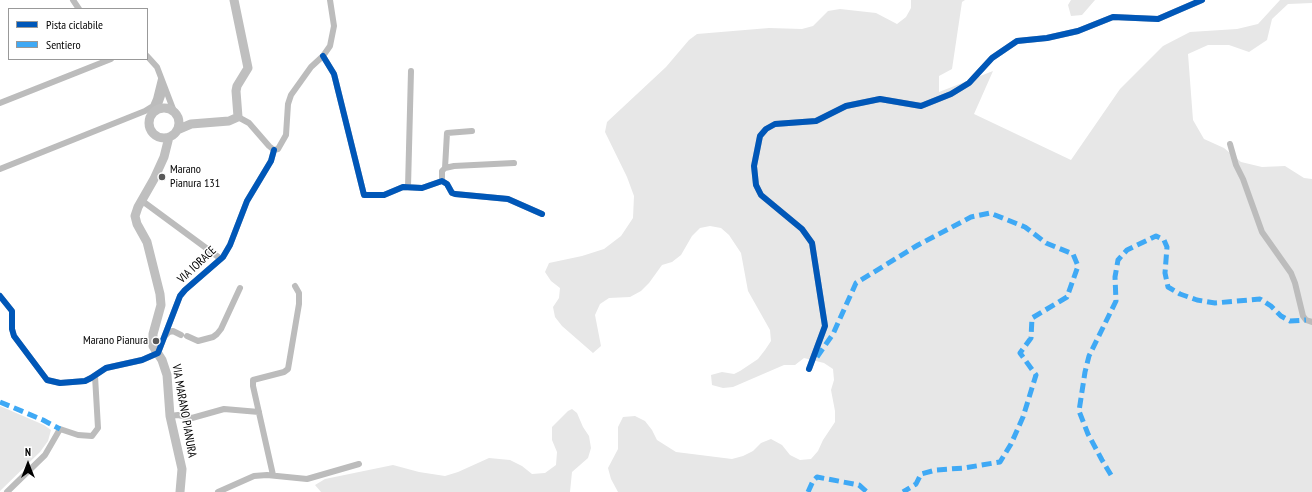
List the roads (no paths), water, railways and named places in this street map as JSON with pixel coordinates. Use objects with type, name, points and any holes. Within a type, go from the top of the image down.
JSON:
[{"type":"street","points":[[234,0],[248,68],[237,86],[238,116]]},
{"type":"street","name":"VIA IORACE","points":[[158,353],[180,296],[221,259],[230,245],[247,201],[272,161],[274,150],[278,149],[286,135],[288,104],[291,95],[311,67],[323,56],[330,46],[334,26],[330,0]]},
{"type":"street","points":[[809,368],[825,326],[812,243],[802,229],[761,195],[756,185],[754,166],[760,136],[766,129],[775,124],[816,120],[846,106],[880,99],[922,106],[951,94],[969,83],[992,58],[1017,41],[1047,38],[1078,31],[1113,17],[1158,19],[1202,0]]},
{"type":"street","points":[[323,56],[334,74],[364,195],[384,195],[398,189],[408,187],[422,188],[442,181]]},
{"type":"street","points":[[148,57],[157,67],[179,122],[177,130]]},
{"type":"street","points":[[0,103],[108,60]]},
{"type":"street","points":[[408,187],[411,71]]},
{"type":"street","points":[[162,81],[162,96],[157,110],[151,117],[150,125],[152,132],[157,136],[162,138],[169,137],[177,130],[191,124],[229,121],[238,116]]},
{"type":"street","points":[[0,169],[145,111],[153,106],[162,81]]},
{"type":"street","points":[[157,110],[166,109],[191,124]]},
{"type":"street","points":[[238,116],[249,123],[274,150]]},
{"type":"street","points":[[442,181],[442,171],[445,168],[447,133],[472,131]]},
{"type":"street","points":[[157,136],[164,157]]},
{"type":"street","name":"VIA MARANO PIANURA","points":[[169,137],[164,157],[154,179],[141,200],[135,216],[137,224],[147,242],[160,294],[160,305],[153,334],[153,346],[162,360],[167,375],[170,416],[182,469],[180,492]]},
{"type":"street","points":[[1230,144],[1262,232],[1291,273],[1303,316],[1306,320],[1312,322]]},
{"type":"street","points":[[445,168],[454,166],[514,163]]},
{"type":"street","points":[[442,181],[447,184],[455,194],[508,199],[542,214]]},
{"type":"street","points":[[141,200],[221,259]]},
{"type":"street","points":[[273,475],[253,386],[253,380],[284,372],[288,369],[299,304],[299,293],[295,286]]},
{"type":"street","points":[[163,338],[169,332],[174,331],[198,341],[213,337],[221,329],[240,288]]},
{"type":"street","points":[[0,296],[12,311],[12,330],[14,336],[47,380],[60,383],[85,381],[106,368],[142,360],[158,353]]},
{"type":"street","points":[[7,492],[45,454],[60,430],[78,435],[92,436],[98,428],[95,376]]},
{"type":"street","points":[[170,416],[178,415],[192,418],[224,409],[259,412]]},
{"type":"street","points":[[218,492],[254,476],[273,475],[307,478],[359,464]]},
{"type":"place","name":"Marano Pianura 131","points":[[162,177]]},
{"type":"place","name":"Marano Pianura","points":[[156,341]]}]
